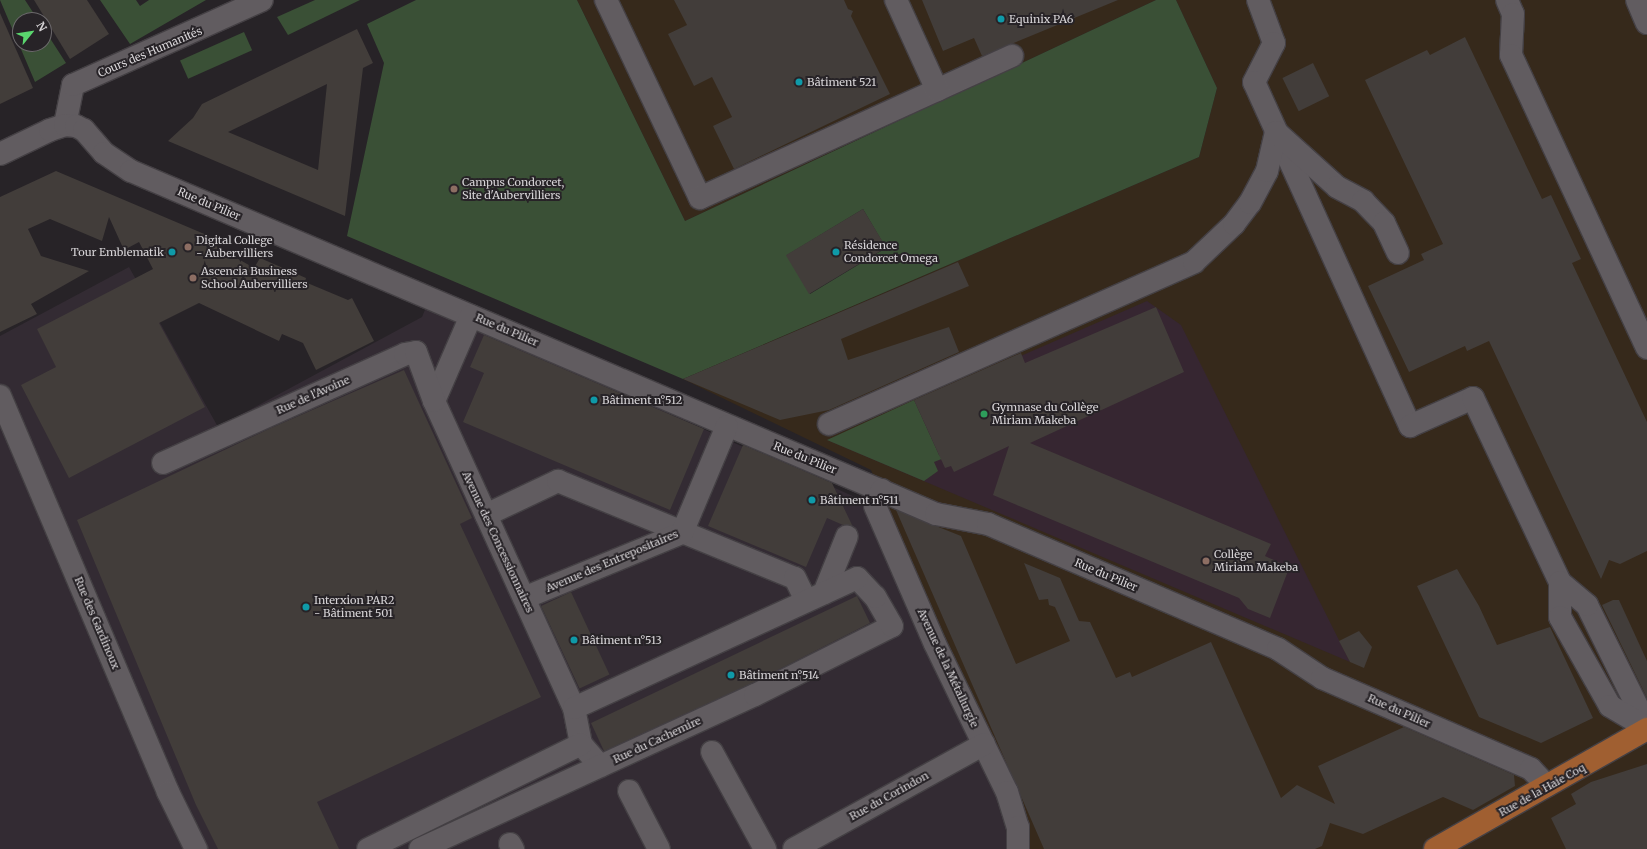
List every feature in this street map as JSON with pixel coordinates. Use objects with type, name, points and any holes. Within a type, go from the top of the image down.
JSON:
[{"type":"main road","name":"Rue de la Haie Coq","points":[[1436,849],[1647,728]]},
{"type":"street","name":"Cours des Humanités","points":[[65,125],[73,85],[262,0]]},
{"type":"street","points":[[606,0],[700,198],[1012,56]]},
{"type":"street","points":[[896,0],[937,90]]},
{"type":"street","points":[[1258,0],[1274,42],[1254,82],[1410,426],[1473,398],[1560,582],[1560,617],[1610,706],[1647,728]]},
{"type":"street","points":[[1507,0],[1513,14],[1511,55],[1647,348]]},
{"type":"street","points":[[1637,0],[1647,24]]},
{"type":"street","points":[[0,154],[65,125]]},
{"type":"street","name":"Rue du Pilier","points":[[65,125],[84,130],[104,152],[131,171],[936,514],[988,524],[1278,649],[1322,678],[1531,769],[1547,786]]},
{"type":"street","points":[[1276,132],[1337,187],[1363,201],[1384,223],[1398,253]]},
{"type":"street","points":[[828,424],[1194,262],[1234,224],[1250,203],[1267,171],[1276,132]]},
{"type":"street","points":[[434,402],[471,316]]},
{"type":"street","name":"Rue de l'Avoine","points":[[163,463],[405,354],[416,352],[434,402]]},
{"type":"street","name":"Rue des Gardinoux","points":[[0,396],[165,785],[196,849]]},
{"type":"street","name":"Avenue des Concessionnaires","points":[[434,402],[574,708],[581,744],[600,766]]},
{"type":"street","name":"Avenue des Entrepositaires","points":[[524,598],[682,533],[727,426]]},
{"type":"street","points":[[486,515],[558,481],[795,578],[815,597]]},
{"type":"street","name":"Avenue de la Métallurgie","points":[[882,490],[875,506],[935,644],[1008,792],[1018,827],[1018,849]]},
{"type":"street","points":[[574,708],[815,597],[846,536]]},
{"type":"street","name":"Rue du Cachemire","points":[[420,849],[755,694],[892,626],[875,597],[857,578],[815,597]]},
{"type":"street","points":[[1560,582],[1587,604],[1647,728]]},
{"type":"street","points":[[368,849],[581,744]]},
{"type":"street","name":"Rue du Corindon","points":[[794,849],[984,744]]},
{"type":"street","points":[[712,752],[765,849]]},
{"type":"street","points":[[629,791],[659,849]]},
{"type":"shaded area","points":[[577,0],[1156,0],[685,221]]},
{"type":"shaded area","points":[[1176,0],[1647,0],[1647,849],[1027,849],[988,740],[871,470],[683,379],[1199,157],[1217,88]]},
{"type":"shaded area","points":[[129,267],[218,427],[422,317],[427,305],[875,506],[1007,792],[1018,849],[0,849],[0,336]]},
{"type":"shaded area","name":"Collège Miriam Makeba","points":[[1147,301],[1181,325],[1350,662],[827,440]]},
{"type":"green space","points":[[0,0],[25,0],[33,12],[12,12],[12,28]]},
{"type":"green space","points":[[100,0],[136,0],[140,6],[149,0],[206,0],[130,44]]},
{"type":"green space","points":[[315,0],[360,0],[288,35],[277,17]]},
{"type":"green space","name":"Campus Condorcet, Site d'Aubervilliers","points":[[416,0],[577,0],[685,221],[1156,0],[1176,0],[1217,88],[1199,157],[683,379],[347,236],[384,63],[367,24]],"holes":[[[863,209],[886,248],[810,294],[787,255]]]},
{"type":"green space","points":[[244,32],[252,50],[188,79],[180,60]]},
{"type":"green space","points":[[52,41],[66,63],[35,82],[22,52],[52,52]]},
{"type":"green space","points":[[914,400],[939,455],[944,458],[934,462],[938,471],[924,481],[827,440]]},
{"type":"building","points":[[34,0],[87,0],[109,34],[70,59],[52,30],[52,12],[41,12]]},
{"type":"building","name":"Bâtiment 521","points":[[674,0],[844,0],[848,9],[853,11],[851,16],[890,94],[734,169],[713,126],[732,117],[712,77],[694,86],[668,34],[687,25]]},
{"type":"building","name":"Equinix PA6","points":[[922,0],[1118,0],[982,56],[974,38],[943,51]]},
{"type":"building","points":[[0,13],[12,40],[12,52],[17,52],[33,88],[0,104]]},
{"type":"building","points":[[357,29],[373,63],[363,68],[345,216],[168,141],[193,118],[202,104]],"holes":[[[327,84],[318,170],[228,132]]]},
{"type":"building","points":[[1465,37],[1542,199],[1551,195],[1581,259],[1572,263],[1647,422],[1647,551],[1620,564],[1609,560],[1601,579],[1489,341],[1467,351],[1465,346],[1409,372],[1368,286],[1424,260],[1421,254],[1443,244],[1365,80],[1427,50],[1430,55]]},
{"type":"building","points":[[1313,63],[1329,96],[1299,111],[1282,78]]},
{"type":"building","points":[[56,171],[209,236],[214,245],[254,268],[260,258],[306,278],[305,282],[348,300],[352,298],[374,341],[316,370],[303,343],[282,334],[279,341],[199,303],[159,323],[205,407],[69,478],[21,385],[56,367],[37,329],[153,269],[139,242],[124,250],[109,217],[102,241],[50,219],[28,229],[41,256],[89,271],[31,304],[37,314],[0,332],[0,197]]},
{"type":"building","name":"Résidence Condorcet Omega","points":[[863,209],[886,248],[809,294],[786,255]]},
{"type":"building","points":[[958,262],[969,286],[841,339],[848,360],[949,327],[959,352],[829,410],[780,420],[683,379]]},
{"type":"building","points":[[1156,307],[1184,372],[1030,443],[1271,544],[1265,556],[1285,565],[1288,571],[1270,618],[1248,609],[1239,598],[993,495],[1009,446],[954,472],[951,466],[945,468],[914,400],[1021,353],[1025,363]]},
{"type":"building","points":[[484,335],[704,429],[670,510],[463,422],[484,373],[470,367]]},
{"type":"building","name":"Interxion PAR2 - Bâtiment 501","points":[[404,370],[472,518],[460,524],[541,697],[317,802],[339,849],[218,849],[196,805],[77,520],[271,428]]},
{"type":"building","points":[[743,445],[832,483],[852,525],[843,525],[827,518],[806,567],[708,526]]},
{"type":"building","points":[[896,510],[961,536],[1016,664],[1070,641],[1055,607],[1049,605],[1048,599],[1039,600],[1024,563],[1060,578],[1079,621],[1090,622],[1116,678],[1130,672],[1132,677],[1211,642],[1281,798],[1297,785],[1335,804],[1318,766],[1404,727],[1514,775],[1515,786],[1473,810],[1443,797],[1363,834],[1330,823],[1322,846],[1315,849],[1044,849]]},
{"type":"building","points":[[1457,569],[1479,606],[1497,645],[1550,627],[1593,718],[1541,743],[1479,717],[1417,586]]},
{"type":"building","name":"Bâtiment n°513","points":[[571,592],[609,674],[580,688],[541,606]]},
{"type":"building","name":"Bâtiment n°514","points":[[857,596],[870,623],[750,684],[604,751],[591,723]]},
{"type":"building","points":[[1613,600],[1619,600],[1647,661],[1647,698],[1602,605]]},
{"type":"building","points":[[1359,631],[1372,647],[1364,668],[1350,662],[1339,641]]},
{"type":"building","points":[[1647,764],[1647,849],[1566,849],[1551,818],[1576,804],[1571,794],[1591,782]]},
{"type":"place","name":"Equinix PA6","points":[[1001,19]]},
{"type":"place","name":"Bâtiment 521","points":[[799,82]]},
{"type":"place","name":"Campus Condorcet, Site d'Aubervilliers","points":[[454,189]]},
{"type":"place","name":"Digital College - Aubervilliers","points":[[188,247]]},
{"type":"place","name":"Tour Emblematik","points":[[172,252]]},
{"type":"place","name":"Résidence Condorcet Omega","points":[[836,252]]},
{"type":"place","name":"Ascencia Business School Aubervilliers","points":[[193,278]]},
{"type":"place","name":"Bâtiment n°512","points":[[594,400]]},
{"type":"place","name":"Gymnase du Collège Miriam Makeba","points":[[984,414]]},
{"type":"place","name":"Bâtiment n°511","points":[[812,500]]},
{"type":"place","name":"Collège Miriam Makeba","points":[[1206,561]]},
{"type":"place","name":"Interxion PAR2 - Bâtiment 501","points":[[306,607]]},
{"type":"place","name":"Bâtiment n°513","points":[[574,640]]},
{"type":"place","name":"Bâtiment n°514","points":[[731,675]]}]
